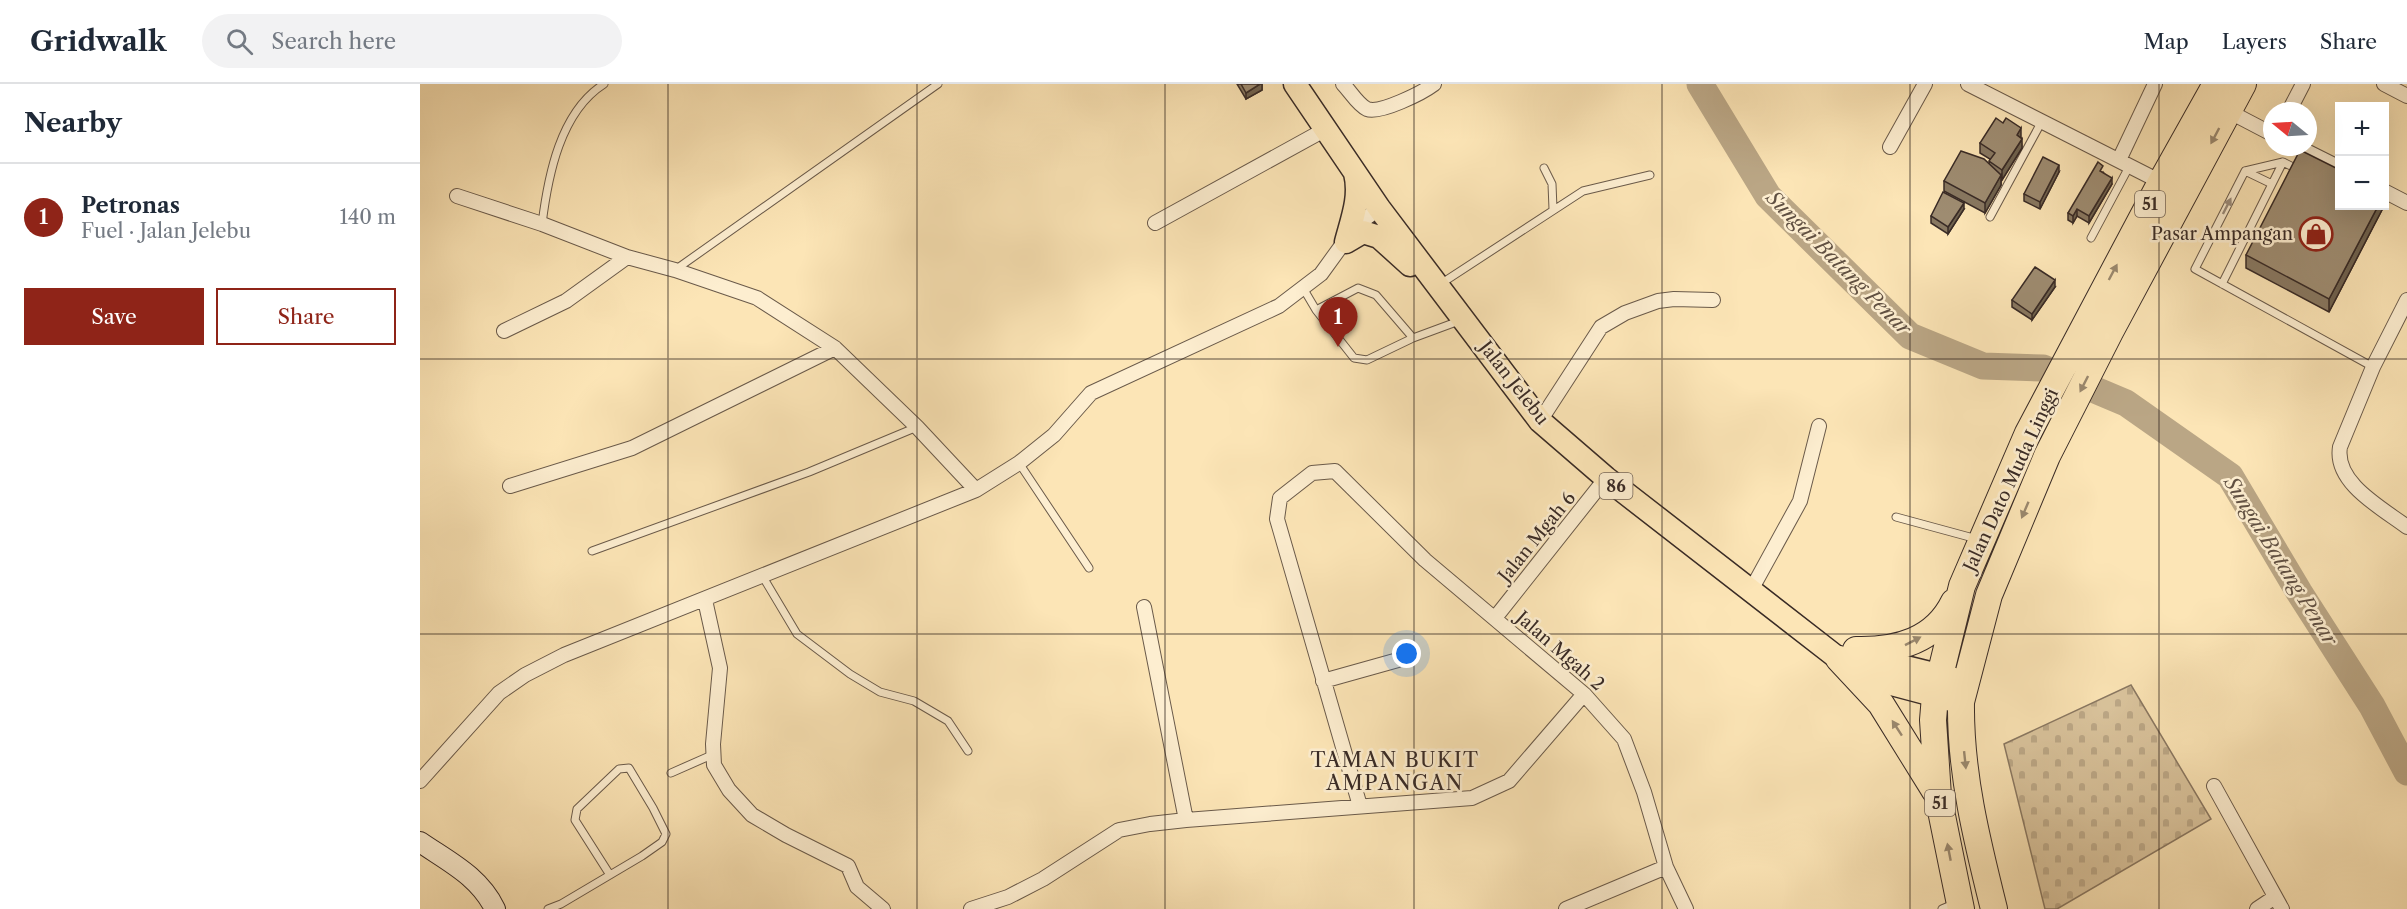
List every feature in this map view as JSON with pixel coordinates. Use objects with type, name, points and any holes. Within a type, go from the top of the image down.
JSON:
[{"type":"highway","name":"Jalan Dato Muda Linggi","points":[[1954,907],[1938,796],[1933,720],[1937,686],[1962,586],[2028,433],[2161,182],[2216,84]]},
{"type":"highway","name":"Jalan Dato Muda Linggi","points":[[1994,909],[1971,816],[1961,720],[1963,692],[1989,596],[2048,456],[2110,332],[2242,84]]},
{"type":"highway","points":[[1938,796],[1848,654],[1883,651],[1909,644],[1932,630],[1950,610],[1962,586]]},
{"type":"main road","name":"Jalan Jelebu","points":[[1295,84],[1379,208],[1540,421],[1606,478],[1794,625],[1848,654],[1888,683],[1937,686],[1963,692]]},
{"type":"main road","points":[[1346,242],[1356,206],[1358,186],[1355,171]]},
{"type":"main road","points":[[1346,242],[1363,232],[1380,237],[1459,311]]},
{"type":"main road","points":[[420,842],[463,870],[487,893],[495,909]]},
{"type":"street","points":[[1343,84],[1365,108],[1376,111],[1422,93],[1434,84]]},
{"type":"street","points":[[1890,147],[1925,84]]},
{"type":"street","points":[[1968,84],[2161,182]]},
{"type":"street","points":[[2124,162],[2155,84]]},
{"type":"street","points":[[2294,102],[2303,84]]},
{"type":"street","points":[[2384,84],[2407,96]]},
{"type":"street","points":[[2228,111],[2263,129]]},
{"type":"street","points":[[1155,223],[1326,129]]},
{"type":"street","points":[[2316,156],[2335,166]]},
{"type":"street","points":[[2389,193],[2407,203]]},
{"type":"street","points":[[457,196],[542,224],[627,257],[675,270],[757,298],[835,348],[917,427],[976,490]]},
{"type":"street","points":[[422,773],[499,693],[525,675],[564,655],[976,490],[1019,463],[1054,435],[1091,393],[1279,306],[1321,274],[1355,227],[1379,208]]},
{"type":"street","points":[[504,331],[566,301],[627,257]]},
{"type":"street","points":[[1540,421],[1601,327],[1625,313],[1658,301],[1713,300]]},
{"type":"street","points":[[2407,300],[2373,367],[2340,447],[2338,458],[2350,483],[2407,527]]},
{"type":"street","points":[[510,486],[632,448],[835,348]]},
{"type":"street","points":[[1750,592],[1800,501],[1819,426]]},
{"type":"street","name":"Jalan Mgah 2","points":[[1323,681],[1277,519],[1280,498],[1312,472],[1335,471],[1425,560],[1584,694],[1624,739],[1644,792],[1666,867],[1686,909]]},
{"type":"street","name":"Jalan Mgah 6","points":[[1495,618],[1606,478]]},
{"type":"street","points":[[705,600],[720,668],[714,765],[729,790],[752,815],[848,866],[857,887],[883,909]]},
{"type":"street","points":[[1144,607],[1186,820]]},
{"type":"street","points":[[1360,806],[1323,681],[1398,660]]},
{"type":"street","points":[[971,909],[1008,897],[1035,884],[1119,830],[1186,820],[1472,798],[1509,782],[1584,694]]},
{"type":"street","points":[[2214,786],[2279,903],[2257,909]]},
{"type":"street","points":[[1566,909],[1666,867]]},
{"type":"lane","points":[[542,224],[552,162],[580,104],[604,84]]},
{"type":"lane","points":[[675,270],[938,84]]},
{"type":"lane","points":[[1990,217],[2042,121]]},
{"type":"lane","points":[[2091,238],[2124,162]]},
{"type":"lane","points":[[2297,169],[2283,162],[2245,171],[2195,268],[2373,367]]},
{"type":"lane","points":[[2222,284],[2283,162]]},
{"type":"lane","points":[[1544,168],[1552,184],[1553,209]]},
{"type":"lane","points":[[2245,171],[2272,184]]},
{"type":"lane","points":[[1439,285],[1583,191],[1650,175]]},
{"type":"lane","points":[[1303,288],[1316,310],[1354,358],[1367,360],[1413,338],[1459,311]]},
{"type":"lane","points":[[1316,310],[1358,288],[1376,295],[1413,338]]},
{"type":"lane","points":[[592,551],[809,472],[917,427]]},
{"type":"lane","points":[[1019,463],[1089,568]]},
{"type":"lane","points":[[1896,517],[1982,540]]},
{"type":"lane","points":[[763,577],[797,634],[850,674],[880,692],[914,701],[948,721],[968,751]]},
{"type":"lane","points":[[671,773],[714,754]]},
{"type":"lane","points":[[548,909],[561,904],[610,875],[662,842],[666,834],[629,768],[619,769],[577,809],[575,820],[610,875]]},
{"type":"green space","points":[[2131,685],[2211,819],[2057,909],[2045,909],[2004,744]]},
{"type":"building","points":[[1241,84],[1260,84],[1246,93]]},
{"type":"building","points":[[1996,118],[2003,123],[2006,118],[2021,128],[2017,135],[2022,139],[2002,170],[1989,161],[1995,153],[1980,143]]},
{"type":"building","points":[[1961,151],[1984,159],[2001,175],[1985,203],[1944,181]]},
{"type":"building","name":"Pasar Ampangan","points":[[2297,156],[2312,156],[2335,168],[2335,210],[2376,210],[2329,299],[2246,255]]},
{"type":"building","points":[[2043,157],[2059,165],[2040,202],[2024,194]]},
{"type":"building","points":[[2098,162],[2103,166],[2100,171],[2112,178],[2089,216],[2077,209],[2073,216],[2068,213]]},
{"type":"building","points":[[1943,192],[1964,203],[1948,227],[1931,216]]},
{"type":"building","points":[[2035,267],[2055,280],[2032,314],[2012,300]]},
{"type":"waterway","name":"Sungai Batang Penar","points":[[1700,84],[1768,196],[1910,336],[1983,366],[2043,368],[2126,403],[2230,476],[2299,592],[2372,706],[2407,772]]},
{"type":"place","name":"Pasar Ampangan","points":[[2316,234]]},
{"type":"place","name":"Petronas","points":[[1338,347]]},
{"type":"district","name":"TAMAN BUKIT AMPANGAN","points":[[1395,772]]}]
